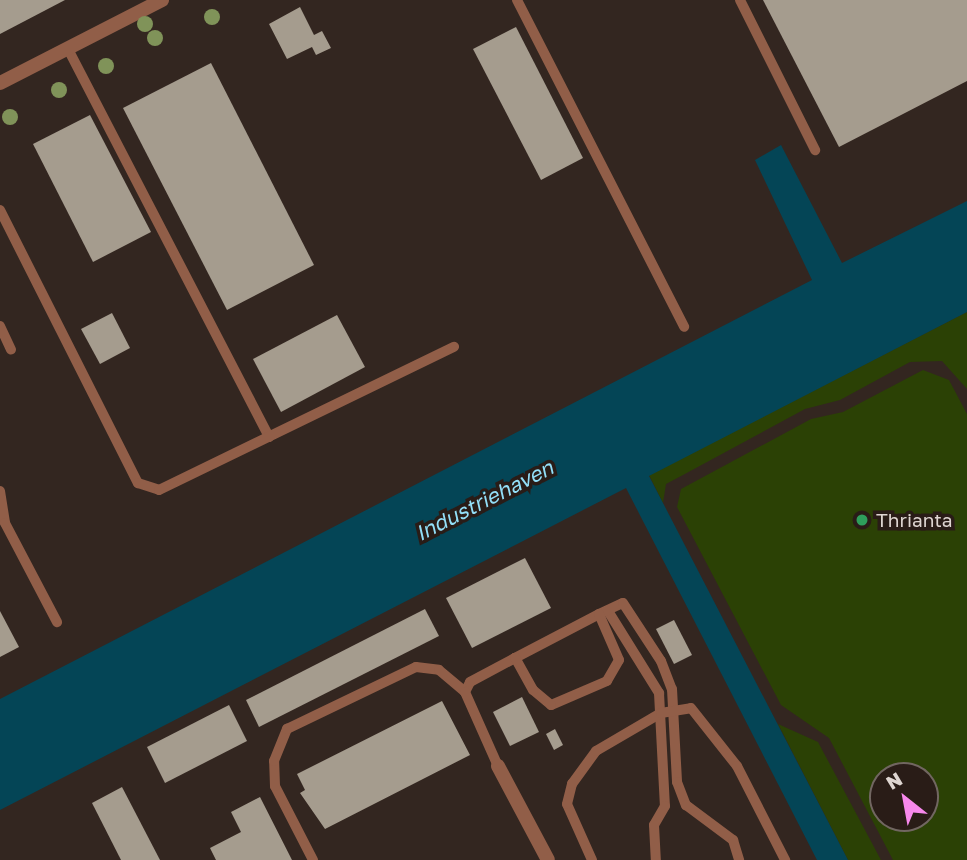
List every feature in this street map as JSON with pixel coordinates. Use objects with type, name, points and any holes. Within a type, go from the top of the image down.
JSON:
[{"type":"street","points":[[0,83],[162,0]]},
{"type":"street","points":[[498,766],[548,860]]},
{"type":"lane","points":[[517,0],[684,327]]},
{"type":"lane","points":[[740,0],[816,150]]},
{"type":"lane","points":[[68,49],[269,437]]},
{"type":"lane","points":[[0,211],[138,483],[159,490],[454,347]]},
{"type":"lane","points":[[0,326],[11,350]]},
{"type":"lane","points":[[0,491],[5,523],[57,622]]},
{"type":"lane","points":[[465,692],[470,682],[623,603],[632,611],[669,678],[674,709],[677,782],[686,805],[733,840],[739,860]]},
{"type":"lane","points":[[515,658],[533,690],[551,705],[607,681],[619,660],[603,612]]},
{"type":"lane","points":[[603,612],[654,680],[661,713],[665,806],[654,825],[656,860]]},
{"type":"lane","points":[[313,860],[275,786],[274,761],[287,729],[416,667],[439,670],[465,692],[498,766]]},
{"type":"lane","points":[[592,860],[567,804],[572,783],[596,751],[661,713],[691,708],[716,732],[785,860]]},
{"type":"green space","points":[[967,312],[967,389],[942,361],[910,362],[840,400],[805,409],[666,484],[663,503],[649,475]]},
{"type":"green space","points":[[923,370],[949,380],[967,414],[967,860],[893,860],[878,832],[939,832],[939,762],[869,762],[869,814],[829,738],[781,705],[677,507],[681,489],[811,419],[843,412]]},
{"type":"green space","points":[[778,724],[818,742],[881,860],[848,860]]},
{"type":"water","name":"Industriehaven","points":[[781,145],[842,263],[967,201],[967,312],[649,476],[848,860],[817,860],[626,488],[0,810],[0,699],[812,280],[755,160]]},
{"type":"building","points":[[0,0],[65,0],[0,34]]},
{"type":"building","points":[[763,0],[967,0],[967,81],[839,147]]},
{"type":"building","points":[[300,7],[314,35],[322,31],[331,48],[316,55],[312,47],[287,59],[269,24]]},
{"type":"building","points":[[516,27],[583,158],[541,180],[473,49]]},
{"type":"building","points":[[211,63],[314,265],[227,310],[123,108]]},
{"type":"building","points":[[90,115],[151,232],[93,262],[33,144]]},
{"type":"building","points":[[112,313],[130,348],[100,364],[81,329]]},
{"type":"building","points":[[337,315],[365,367],[281,412],[253,359]]},
{"type":"building","points":[[525,558],[551,608],[472,648],[446,598]]},
{"type":"building","points":[[425,609],[439,636],[259,727],[246,700]]},
{"type":"building","points":[[0,611],[19,647],[0,657]]},
{"type":"building","points":[[674,620],[692,655],[674,664],[656,629]]},
{"type":"building","points":[[522,697],[539,732],[510,746],[493,712]]},
{"type":"building","points":[[442,701],[470,755],[325,829],[300,793],[305,790],[297,774]]},
{"type":"building","points":[[229,705],[247,741],[165,783],[147,747]]},
{"type":"building","points":[[555,729],[563,745],[554,750],[546,734]]},
{"type":"building","points":[[122,787],[160,860],[121,860],[92,803]]},
{"type":"building","points":[[260,797],[292,860],[216,860],[210,848],[241,832],[231,812]]},
{"type":"place","name":"Thrianta","points":[[862,520]]}]
